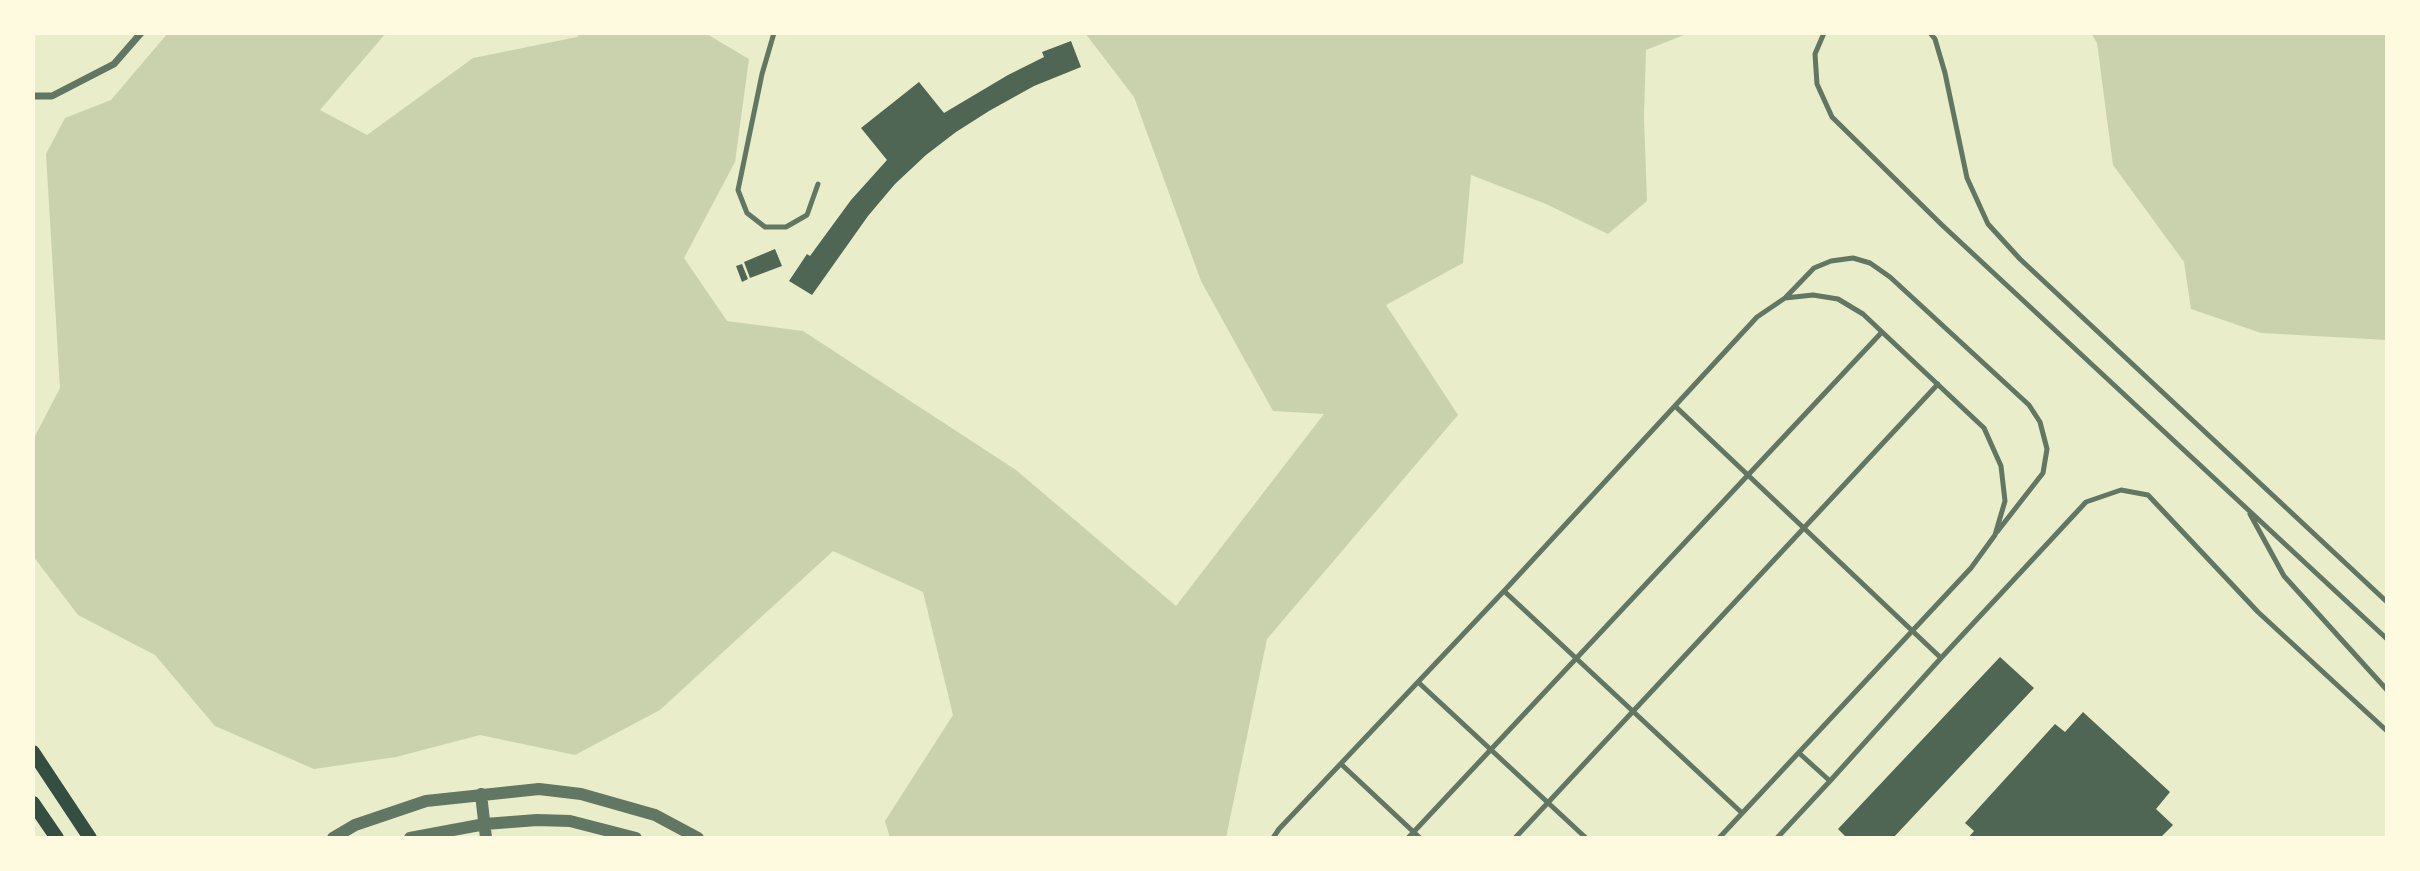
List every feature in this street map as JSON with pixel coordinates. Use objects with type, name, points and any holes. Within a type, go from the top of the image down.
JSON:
[{"type":"main road","points":[[33,752],[90,838]]},
{"type":"main road","points":[[33,803],[57,838]]},
{"type":"street","points":[[33,96],[52,96],[114,64],[141,33]]},
{"type":"street","points":[[333,838],[355,825],[426,801],[539,789],[581,794],[656,815],[698,838]]},
{"type":"street","points":[[481,794],[485,831]]},
{"type":"street","points":[[410,838],[485,831],[537,820],[570,821],[636,838]]},
{"type":"lane","points":[[774,33],[762,74],[738,190],[747,213],[755,220],[765,227],[786,228],[807,215],[818,184]]},
{"type":"lane","points":[[1824,33],[1815,54],[1817,84],[1832,117],[1942,225],[2387,639]]},
{"type":"lane","points":[[1930,33],[1935,39],[1945,73],[1967,178],[1988,224],[2020,259],[2387,602]]},
{"type":"lane","points":[[1273,838],[1757,317],[1785,298],[1814,268],[1830,261],[1853,258],[1870,263],[1890,277],[2029,405],[2040,422],[2047,449],[2043,473],[1972,568],[1719,838]]},
{"type":"lane","points":[[1785,298],[1813,295],[1838,299],[1863,314],[1984,428],[2001,466],[2005,501],[1995,535]]},
{"type":"lane","points":[[1408,838],[1882,332]]},
{"type":"lane","points":[[1515,838],[1938,384]]},
{"type":"lane","points":[[1675,406],[1941,658]]},
{"type":"lane","points":[[1777,838],[2086,502],[2121,490],[2148,495],[2258,612],[2387,731]]},
{"type":"lane","points":[[2247,509],[2284,576],[2387,690]]},
{"type":"lane","points":[[1504,591],[1742,813]]},
{"type":"lane","points":[[1418,682],[1586,838]]},
{"type":"lane","points":[[1799,753],[1830,781]]},
{"type":"lane","points":[[1341,764],[1420,838]]},
{"type":"green space","points":[[168,33],[386,33],[320,110],[367,135],[473,58],[577,37],[581,33],[705,33],[749,59],[735,162],[684,258],[727,321],[803,331],[1016,470],[1176,606],[1324,414],[1273,411],[1201,281],[1134,97],[1085,33],[1689,33],[1646,50],[1644,117],[1647,201],[1608,234],[1546,204],[1471,175],[1463,263],[1386,305],[1458,415],[1267,639],[1226,838],[890,838],[885,821],[953,715],[923,592],[833,551],[660,710],[575,755],[480,735],[396,757],[314,769],[215,726],[155,655],[78,615],[33,556],[33,440],[60,388],[46,154],[65,118],[111,100]]},
{"type":"green space","points":[[2091,33],[2387,33],[2387,340],[2261,333],[2191,309],[2184,262],[2113,165],[2097,43]]},
{"type":"building","points":[[1071,41],[1081,67],[1034,86],[989,111],[926,155],[895,184],[868,216],[812,295],[789,281],[807,254],[810,256],[851,200],[887,160],[861,128],[919,82],[944,113],[1044,57],[1042,52]]},
{"type":"building","points":[[775,249],[782,266],[750,278],[744,262]]},
{"type":"building","points":[[742,264],[748,279],[742,282],[736,266]]},
{"type":"building","points":[[2000,657],[2034,688],[1893,838],[1847,838],[1838,829]]},
{"type":"building","points":[[2083,712],[2170,792],[2156,809],[2173,825],[2160,838],[1968,838],[1974,831],[1965,823],[2055,724],[2065,732]]}]
